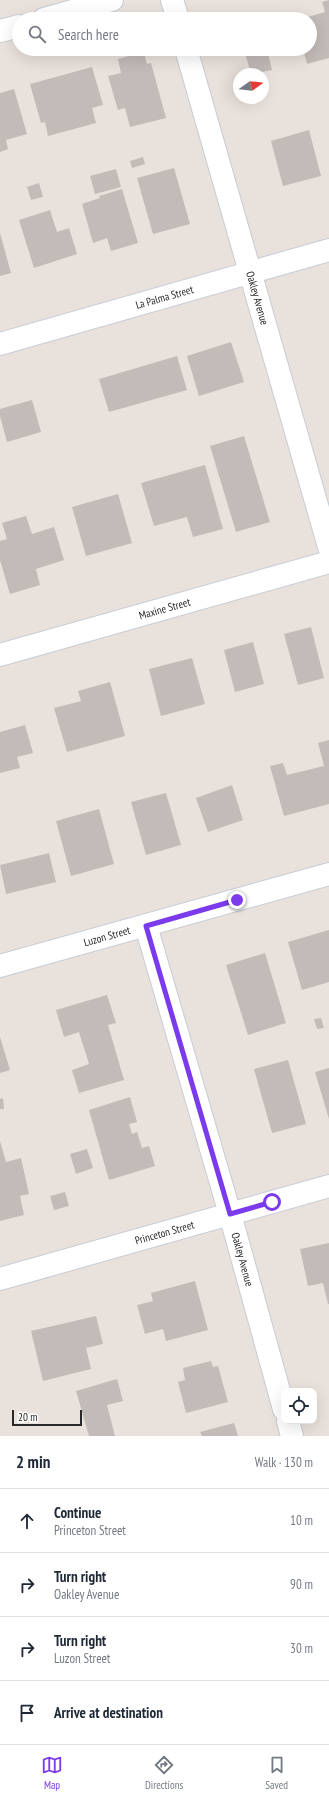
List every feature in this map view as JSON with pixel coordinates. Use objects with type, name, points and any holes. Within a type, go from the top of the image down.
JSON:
[{"type":"street","points":[[69,12],[112,0]]},
{"type":"street","points":[[172,0],[176,12]]},
{"type":"street","points":[[0,31],[12,28]]},
{"type":"street","name":"Oakley Avenue","points":[[188,56],[329,547]]},
{"type":"street","name":"La Palma Street","points":[[0,344],[329,250]]},
{"type":"street","name":"Maxine Street","points":[[0,655],[329,562]]},
{"type":"street","name":"Luzon Street","points":[[0,966],[329,874]]},
{"type":"street","name":"Oakley Avenue","points":[[146,926],[230,1214],[281,1398]]},
{"type":"street","name":"Princeton Street","points":[[0,1279],[329,1186]]},
{"type":"street","points":[[289,1424],[292,1436]]},
{"type":"building","points":[[329,0],[329,58],[307,64],[305,56],[317,56],[317,14],[325,12],[322,2]]},
{"type":"building","points":[[129,56],[145,56],[147,64],[151,63],[166,118],[130,127],[125,108],[118,110],[108,76],[121,73],[118,59]]},
{"type":"building","points":[[246,56],[268,56],[272,70],[269,71],[269,68],[249,68]]},
{"type":"building","points":[[92,67],[103,105],[92,108],[96,123],[48,136],[45,122],[41,123],[30,84]]},
{"type":"building","points":[[14,89],[27,134],[6,140],[8,149],[0,152],[0,93]]},
{"type":"building","points":[[309,130],[321,176],[283,186],[271,141]]},
{"type":"building","points":[[143,157],[145,164],[132,168],[130,161]]},
{"type":"building","points":[[174,168],[190,224],[153,234],[137,178]]},
{"type":"building","points":[[116,169],[121,187],[95,194],[90,176]]},
{"type":"building","points":[[39,183],[43,197],[31,200],[27,187]]},
{"type":"building","points":[[122,189],[138,243],[111,251],[107,238],[93,243],[82,204],[100,198],[99,196]]},
{"type":"building","points":[[50,210],[57,232],[69,228],[77,254],[34,268],[19,220]]},
{"type":"building","points":[[0,233],[11,273],[0,276]]},
{"type":"building","points":[[231,342],[244,382],[199,396],[187,356]]},
{"type":"building","points":[[177,356],[187,390],[109,412],[99,379]]},
{"type":"building","points":[[32,400],[41,432],[7,442],[0,416],[0,409]]},
{"type":"building","points":[[244,436],[270,522],[236,532],[210,446]]},
{"type":"building","points":[[205,465],[223,529],[193,537],[187,517],[154,526],[141,483]]},
{"type":"building","points":[[118,494],[132,543],[86,556],[72,507]]},
{"type":"building","points":[[26,516],[32,534],[54,527],[64,560],[36,569],[40,585],[10,594],[0,560],[0,541],[7,539],[2,523]]},
{"type":"building","points":[[311,627],[324,678],[298,685],[284,634]]},
{"type":"building","points":[[253,642],[264,684],[235,692],[224,650]]},
{"type":"building","points":[[192,658],[205,704],[161,716],[149,669]]},
{"type":"building","points":[[110,682],[125,736],[67,752],[54,708],[81,701],[78,691]]},
{"type":"building","points":[[25,725],[33,753],[17,757],[20,768],[0,773],[0,732]]},
{"type":"building","points":[[329,740],[329,804],[284,816],[270,766],[283,763],[287,775],[324,766],[318,743]]},
{"type":"building","points":[[232,785],[243,820],[208,832],[196,798]]},
{"type":"building","points":[[166,793],[181,845],[146,855],[131,802]]},
{"type":"building","points":[[99,809],[114,864],[71,876],[56,821]]},
{"type":"building","points":[[49,853],[56,882],[6,894],[0,865]]},
{"type":"building","points":[[329,930],[329,982],[302,990],[288,942]]},
{"type":"building","points":[[265,953],[286,1023],[248,1035],[226,965]]},
{"type":"building","points":[[107,995],[116,1023],[108,1025],[124,1080],[79,1093],[72,1070],[89,1064],[79,1032],[64,1037],[56,1010]]},
{"type":"building","points":[[321,1018],[324,1028],[317,1029],[314,1019]]},
{"type":"building","points":[[0,1037],[10,1070],[0,1073]]},
{"type":"building","points":[[288,1060],[306,1124],[272,1133],[254,1069]]},
{"type":"building","points":[[329,1068],[329,1119],[315,1072]]},
{"type":"building","points":[[130,1097],[137,1122],[129,1124],[132,1134],[137,1132],[142,1148],[149,1146],[155,1166],[109,1180],[89,1110]]},
{"type":"building","points":[[3,1098],[4,1109],[0,1109],[0,1099]]},
{"type":"building","points":[[0,1141],[6,1162],[21,1158],[29,1194],[20,1196],[24,1215],[0,1221]]},
{"type":"building","points":[[87,1149],[93,1168],[76,1174],[70,1154]]},
{"type":"building","points":[[65,1192],[69,1206],[54,1210],[50,1196]]},
{"type":"building","points":[[329,1243],[328,1304],[323,1283],[308,1286],[300,1249]]},
{"type":"building","points":[[195,1281],[208,1330],[166,1341],[163,1329],[145,1334],[137,1305],[153,1301],[151,1293]]},
{"type":"building","points":[[96,1316],[103,1344],[86,1348],[91,1369],[43,1381],[31,1331]]},
{"type":"building","points":[[211,1361],[213,1367],[218,1366],[228,1402],[186,1413],[178,1382],[185,1380],[183,1368]]},
{"type":"building","points":[[117,1379],[123,1401],[107,1405],[115,1436],[89,1436],[76,1391]]},
{"type":"building","points":[[234,1423],[238,1436],[202,1436],[200,1432]]},
{"type":"route","points":[[237,900],[146,926],[230,1214],[272,1202]]}]
